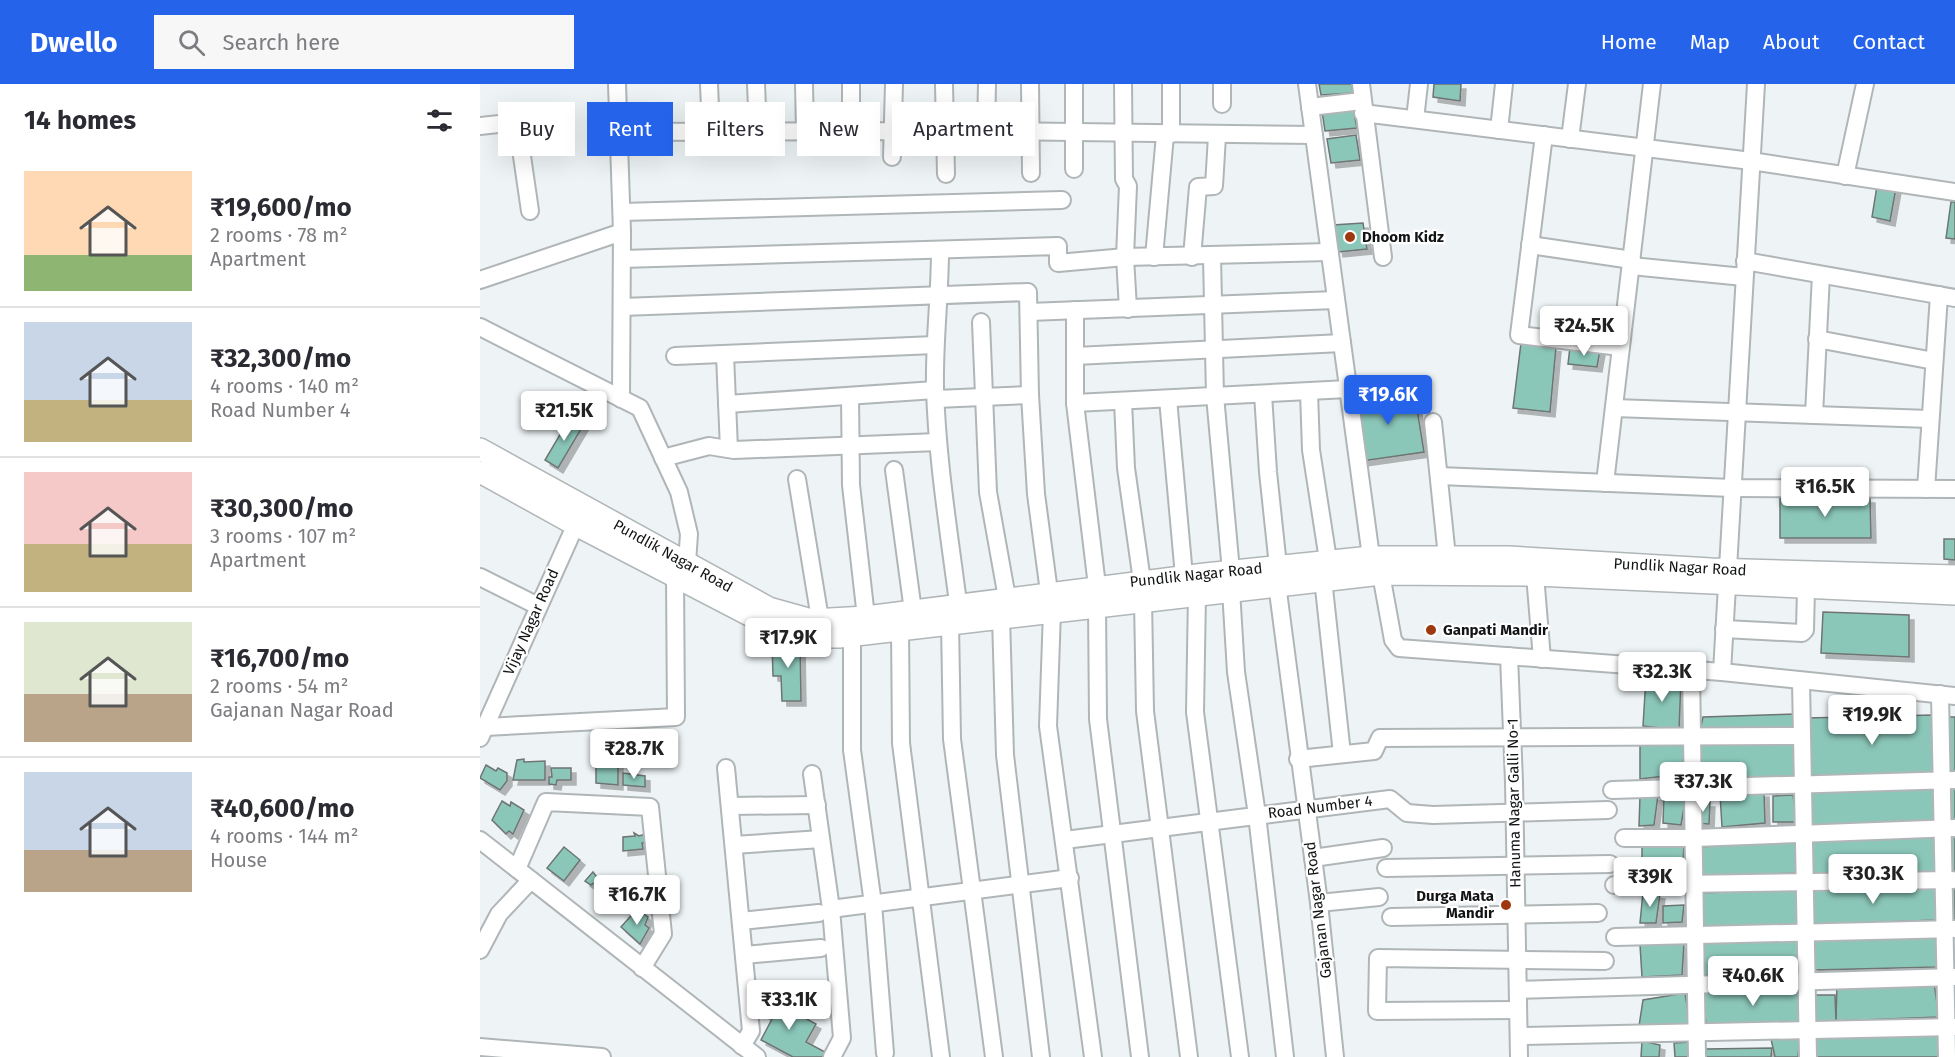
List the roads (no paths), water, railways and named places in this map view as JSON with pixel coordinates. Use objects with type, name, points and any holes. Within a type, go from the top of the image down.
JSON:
[{"type":"main road","name":"Pundlik Nagar Road","points":[[480,449],[580,516]]},
{"type":"main road","name":"Pundlik Nagar Road","points":[[480,471],[580,516],[681,570],[780,631],[806,637],[852,635],[950,623],[1006,610],[1097,596],[1143,591],[1197,594],[1231,580]]},
{"type":"main road","name":"Pundlik Nagar Road","points":[[1143,591],[1184,576],[1231,580],[1447,557],[1508,557],[1726,577],[1806,588],[1955,594]]},
{"type":"main road","name":"Pundlik Nagar Road","points":[[1376,566],[1535,574],[1726,577],[1955,576]]},
{"type":"main road","name":"Pundlik Nagar Road","points":[[681,570],[769,608],[812,620],[866,617],[958,603],[1006,610]]},
{"type":"street","points":[[617,84],[618,102]]},
{"type":"street","points":[[709,84],[710,102]]},
{"type":"street","points":[[756,84],[757,102]]},
{"type":"street","points":[[804,84],[804,102]]},
{"type":"street","points":[[851,84],[851,102]]},
{"type":"street","points":[[894,84],[894,102]]},
{"type":"street","points":[[945,84],[945,102]]},
{"type":"street","points":[[987,84],[987,102]]},
{"type":"street","points":[[1029,84],[1029,102]]},
{"type":"street","points":[[1074,84],[1074,169]]},
{"type":"street","points":[[1123,84],[1124,179],[1128,186],[1125,257],[1128,309]]},
{"type":"street","points":[[1154,257],[1168,135],[1171,84]]},
{"type":"street","points":[[1222,84],[1222,104]]},
{"type":"street","points":[[1307,84],[1348,389],[1376,566],[1393,640],[1399,648],[1722,672],[1947,695],[1951,1027],[1947,1057]]},
{"type":"street","points":[[1415,119],[1419,84]]},
{"type":"street","points":[[1499,130],[1504,84]]},
{"type":"street","points":[[1570,139],[1577,84]]},
{"type":"street","points":[[1605,483],[1652,84]]},
{"type":"street","points":[[1722,672],[1756,84]]},
{"type":"street","points":[[1845,176],[1865,84]]},
{"type":"street","points":[[1310,107],[1362,99],[1415,119],[1751,161],[1955,192]]},
{"type":"street","points":[[1362,99],[1383,257]]},
{"type":"street","points":[[480,126],[517,122],[530,211]]},
{"type":"street","points":[[1035,132],[1217,136],[1314,135]]},
{"type":"street","points":[[1544,135],[1519,335],[1621,346]]},
{"type":"street","points":[[1192,257],[1198,187],[1214,186],[1217,136]]},
{"type":"street","points":[[620,156],[622,212],[621,399]]},
{"type":"street","points":[[946,156],[946,174]]},
{"type":"street","points":[[1031,156],[1031,173]]},
{"type":"street","points":[[622,212],[1062,200]]},
{"type":"street","points":[[480,280],[622,232]]},
{"type":"street","points":[[1530,245],[1631,263],[1821,275],[1947,297],[1934,361],[1926,489]]},
{"type":"street","points":[[622,259],[1058,246],[1058,263],[1125,257],[1329,252]]},
{"type":"street","points":[[940,250],[940,296],[934,345],[938,442],[958,603]]},
{"type":"street","points":[[1212,256],[1216,349],[1215,396],[1231,580],[1236,672],[1257,815],[1285,1057]]},
{"type":"street","points":[[1814,415],[1821,275]]},
{"type":"street","points":[[622,307],[1028,292],[1030,394],[1036,494],[1050,602],[1048,726],[1093,1057]]},
{"type":"street","points":[[1029,312],[1336,300]]},
{"type":"street","points":[[1075,310],[1075,403],[1097,596],[1098,719],[1140,1057]]},
{"type":"street","points":[[981,322],[988,492],[1006,610],[1005,755],[1041,1057]]},
{"type":"street","points":[[480,327],[639,408],[679,492],[689,534],[681,570],[676,717],[482,733]]},
{"type":"street","points":[[1817,339],[1934,361]]},
{"type":"street","points":[[1075,356],[1342,343]]},
{"type":"street","points":[[675,356],[934,345]]},
{"type":"street","points":[[725,355],[729,449]]},
{"type":"street","points":[[1075,403],[1348,389]]},
{"type":"street","points":[[1309,392],[1311,450],[1342,754]]},
{"type":"street","points":[[727,404],[850,396],[984,397],[1030,394]]},
{"type":"street","name":"Gajanan Nagar Road","points":[[1263,394],[1278,575],[1298,759],[1319,903],[1335,1057]]},
{"type":"street","points":[[850,396],[851,485],[866,617]]},
{"type":"street","points":[[1168,399],[1184,576]]},
{"type":"street","points":[[1123,401],[1126,468],[1143,591],[1145,711],[1189,1057]]},
{"type":"street","points":[[1614,408],[1930,419]]},
{"type":"street","points":[[1433,422],[1447,557]]},
{"type":"street","points":[[663,458],[709,446],[729,449],[938,442]]},
{"type":"street","points":[[894,470],[913,611]]},
{"type":"street","points":[[1439,476],[1732,488],[1955,489]]},
{"type":"street","points":[[797,478],[820,619]]},
{"type":"street","name":"Vijay Nagar Road","points":[[482,733],[580,516]]},
{"type":"street","points":[[1535,574],[1542,658]]},
{"type":"street","points":[[480,577],[538,606]]},
{"type":"street","points":[[1724,629],[1802,633],[1805,630],[1806,588]]},
{"type":"street","points":[[1197,594],[1195,712],[1240,1057]]},
{"type":"street","points":[[950,623],[952,739],[994,1057]]},
{"type":"street","points":[[900,629],[901,743],[941,1057]]},
{"type":"street","points":[[852,635],[852,750],[873,904],[885,1053]]},
{"type":"street","name":"Hanuma Nagar Galli No-1","points":[[1509,656],[1515,812],[1519,1057]]},
{"type":"street","points":[[1690,670],[1697,1057]]},
{"type":"street","points":[[1801,681],[1808,1057]]},
{"type":"street","points":[[1298,759],[1374,751],[1380,738],[1802,736]]},
{"type":"street","points":[[726,768],[751,1031],[742,1046]]},
{"type":"street","points":[[812,774],[821,838],[825,911],[842,1038],[832,1057]]},
{"type":"street","points":[[1612,790],[1948,780]]},
{"type":"street","name":"Road Number 4","points":[[1065,840],[1390,799],[1407,813],[1608,810]]},
{"type":"street","points":[[480,950],[524,874],[546,802],[650,807],[663,934],[642,968]]},
{"type":"street","points":[[730,806],[817,805]]},
{"type":"street","points":[[1624,838],[1694,838],[1949,829]]},
{"type":"street","points":[[734,845],[821,838]]},
{"type":"street","points":[[480,840],[757,1057]]},
{"type":"street","points":[[1313,858],[1383,848]]},
{"type":"street","points":[[1386,868],[1610,864]]},
{"type":"street","points":[[741,921],[1070,878]]},
{"type":"street","points":[[1614,885],[1695,886],[1949,880]]},
{"type":"street","points":[[1319,903],[1379,897]]},
{"type":"street","points":[[1391,917],[1598,913]]},
{"type":"street","points":[[1615,937],[1950,929]]},
{"type":"street","points":[[744,955],[821,948]]},
{"type":"street","points":[[1518,1010],[1377,1011],[1378,958],[1605,961]]},
{"type":"street","points":[[1518,990],[1950,978]]},
{"type":"street","points":[[1519,1036],[1808,1032],[1951,1027]]},
{"type":"street","points":[[480,1047],[602,1057]]},
{"type":"place","name":"Dhoom Kidz","points":[[1350,237]]},
{"type":"place","name":"Ganpati Mandir","points":[[1431,630]]},
{"type":"place","name":"Durga Mata Mandir","points":[[1506,905]]}]
